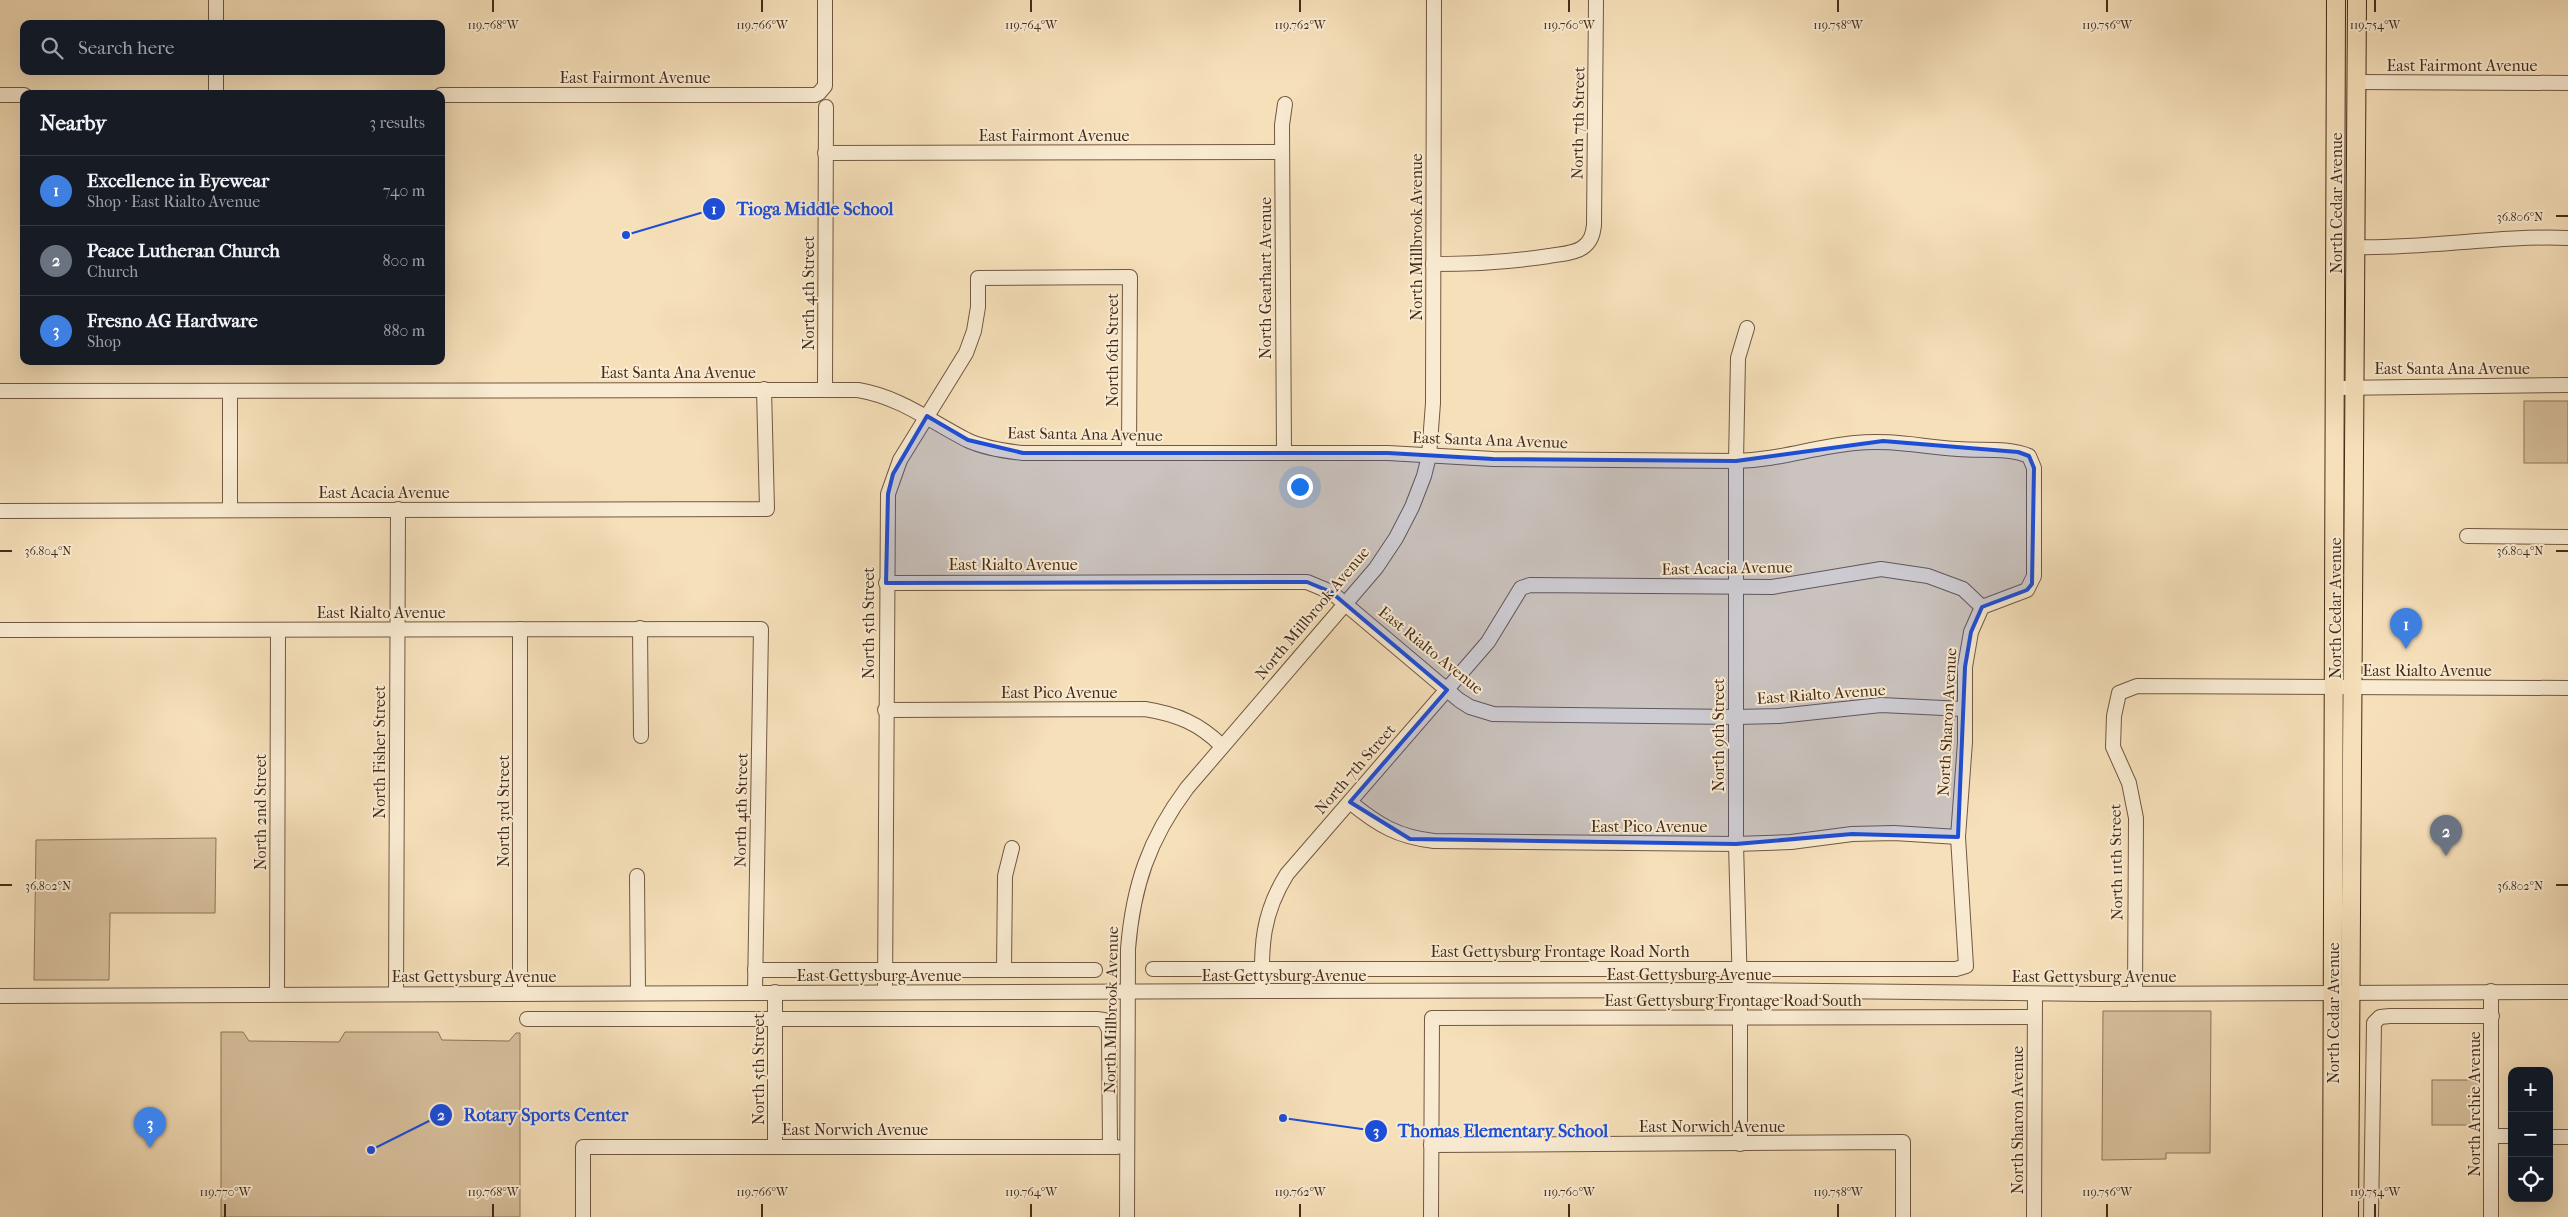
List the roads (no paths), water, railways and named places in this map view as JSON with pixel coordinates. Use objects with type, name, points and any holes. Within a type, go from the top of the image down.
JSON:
[{"type":"main road","name":"North Cedar Avenue","points":[[2336,0],[2345,387],[2342,992],[2348,1217]]},
{"type":"main road","points":[[2349,0],[2356,47]]},
{"type":"main road","name":"North Cedar Avenue","points":[[2345,387],[2355,247],[2357,0]]},
{"type":"main road","points":[[2336,31],[2346,43],[2347,74],[2356,82]]},
{"type":"main road","points":[[2337,80],[2346,88],[2348,108],[2356,116]]},
{"type":"main road","name":"North Cedar Avenue","points":[[2332,1217],[2332,1166],[2342,992]]},
{"type":"main road","points":[[2332,1166],[2340,1169],[2342,1174],[2348,1217]]},
{"type":"street","points":[[216,0],[216,20]]},
{"type":"street","name":"East Fairmont Avenue","points":[[445,95],[814,95],[819,93],[824,86],[825,0]]},
{"type":"street","name":"North Millbrook Avenue","points":[[1127,1217],[1128,993],[1131,913],[1144,865],[1152,844],[1173,807],[1222,746],[1376,568],[1396,538],[1412,507],[1429,456],[1432,403],[1434,0]]},
{"type":"street","name":"North 7th Street","points":[[1433,264],[1504,263],[1572,252],[1587,244],[1591,239],[1594,225],[1596,0]]},
{"type":"street","points":[[216,75],[216,90]]},
{"type":"street","name":"East Fairmont Avenue","points":[[2356,82],[2568,83]]},
{"type":"street","points":[[0,96],[20,96]]},
{"type":"street","name":"North Gearhart Avenue","points":[[1284,452],[1282,152],[1285,104]]},
{"type":"street","name":"North 4th Street","points":[[825,389],[826,107]]},
{"type":"street","name":"East Fairmont Avenue","points":[[826,153],[1282,152]]},
{"type":"street","points":[[2355,247],[2397,248],[2528,236],[2568,238]]},
{"type":"street","name":"North 5th Street","points":[[885,992],[885,710],[888,494],[900,460],[966,353],[974,331],[978,307],[978,278],[1130,277]]},
{"type":"street","name":"North 6th Street","points":[[1129,453],[1130,277]]},
{"type":"street","name":"North 9th Street","points":[[1740,1144],[1740,990],[1736,844],[1736,461],[1738,358],[1747,328]]},
{"type":"street","name":"East Santa Ana Avenue","points":[[2345,387],[2568,385]]},
{"type":"street","name":"East Santa Ana Avenue","points":[[0,391],[825,389],[876,393],[894,399],[968,440],[995,450],[1023,453],[1388,453],[1493,459],[1736,461],[1764,460],[1832,446],[1873,441],[1957,449],[2018,452],[2029,456],[2034,468],[2034,576],[2027,590],[1982,607]]},
{"type":"street","points":[[230,390],[230,510]]},
{"type":"street","name":"East Acacia Avenue","points":[[0,511],[767,509],[764,390]]},
{"type":"street","name":"North Fisher Street","points":[[396,994],[398,509]]},
{"type":"street","points":[[2467,536],[2568,538]]},
{"type":"street","name":"East Acacia Avenue","points":[[1521,588],[1530,585],[1736,588],[1799,584],[1855,572],[1881,569],[1928,576],[1963,589],[1982,607]]},
{"type":"street","name":"East Rialto Avenue","points":[[886,583],[1293,580],[1319,585],[1346,603],[1447,690],[1470,707],[1494,714],[1736,717],[1779,716],[1881,706],[1964,709]]},
{"type":"street","name":"North 7th Street","points":[[1262,991],[1264,929],[1268,911],[1276,892],[1287,874],[1488,642],[1521,588]]},
{"type":"street","name":"North Sharon Avenue","points":[[1966,966],[1958,837],[1965,742],[1964,709],[1967,651],[1971,632],[1982,607]]},
{"type":"street","name":"North 3rd Street","points":[[520,628],[520,993]]},
{"type":"street","points":[[640,628],[641,736]]},
{"type":"street","name":"North 4th Street","points":[[755,992],[762,629]]},
{"type":"street","name":"East Rialto Avenue","points":[[0,630],[762,629]]},
{"type":"street","name":"North 2nd Street","points":[[277,994],[278,630]]},
{"type":"street","name":"East Rialto Avenue","points":[[2137,686],[2568,688]]},
{"type":"street","name":"North 11th Street","points":[[2135,994],[2136,818],[2129,783],[2112,747],[2114,716],[2119,693],[2137,686]]},
{"type":"street","name":"East Pico Avenue","points":[[885,710],[1145,709],[1185,719],[1206,730],[1222,746]]},
{"type":"street","name":"East Pico Avenue","points":[[1350,802],[1389,830],[1410,838],[1434,841],[1736,844],[1791,842],[1852,834],[1894,833],[1958,837]]},
{"type":"street","points":[[1004,969],[1005,876],[1012,848]]},
{"type":"street","points":[[637,876],[638,993]]},
{"type":"street","name":"East Gettysburg Frontage Road North","points":[[1153,969],[1956,969],[1966,966]]},
{"type":"street","name":"East Gettysburg Avenue","points":[[755,970],[1095,970]]},
{"type":"street","name":"East Gettysburg Avenue","points":[[0,996],[1740,990],[2035,994],[2568,992]]},
{"type":"street","name":"North Archie Avenue","points":[[2491,991],[2491,1217]]},
{"type":"street","name":"North 5th Street","points":[[775,992],[776,1147]]},
{"type":"street","name":"North Sharon Avenue","points":[[2034,1217],[2035,994]]},
{"type":"street","points":[[2371,1217],[2374,1023],[2380,1017],[2390,1016],[2492,1016]]},
{"type":"street","name":"East Gettysburg Frontage Road South","points":[[1431,1145],[1432,1018],[2034,1017]]},
{"type":"street","points":[[527,1019],[775,1018]]},
{"type":"street","name":"North Millbrook Avenue","points":[[775,1018],[1097,1019],[1107,1024],[1109,1035],[1110,1147]]},
{"type":"street","points":[[2491,1136],[2508,1136]]},
{"type":"street","points":[[2553,1136],[2568,1137]]},
{"type":"street","name":"East Norwich Avenue","points":[[1431,1145],[1902,1142],[1903,1217]]},
{"type":"street","points":[[1431,1145],[1431,1217]]},
{"type":"street","name":"East Norwich Avenue","points":[[583,1217],[583,1147],[1127,1147]]},
{"type":"place","name":"Tioga Middle School","points":[[626,235]]},
{"type":"place","name":"Excellence in Eyewear","points":[[2406,649]]},
{"type":"place","name":"Peace Lutheran Church","points":[[2446,856]]},
{"type":"place","name":"Thomas Elementary School","points":[[1283,1118]]},
{"type":"place","name":"Fresno AG Hardware","points":[[150,1148]]},
{"type":"place","name":"Rotary Sports Center","points":[[371,1150]]}]
